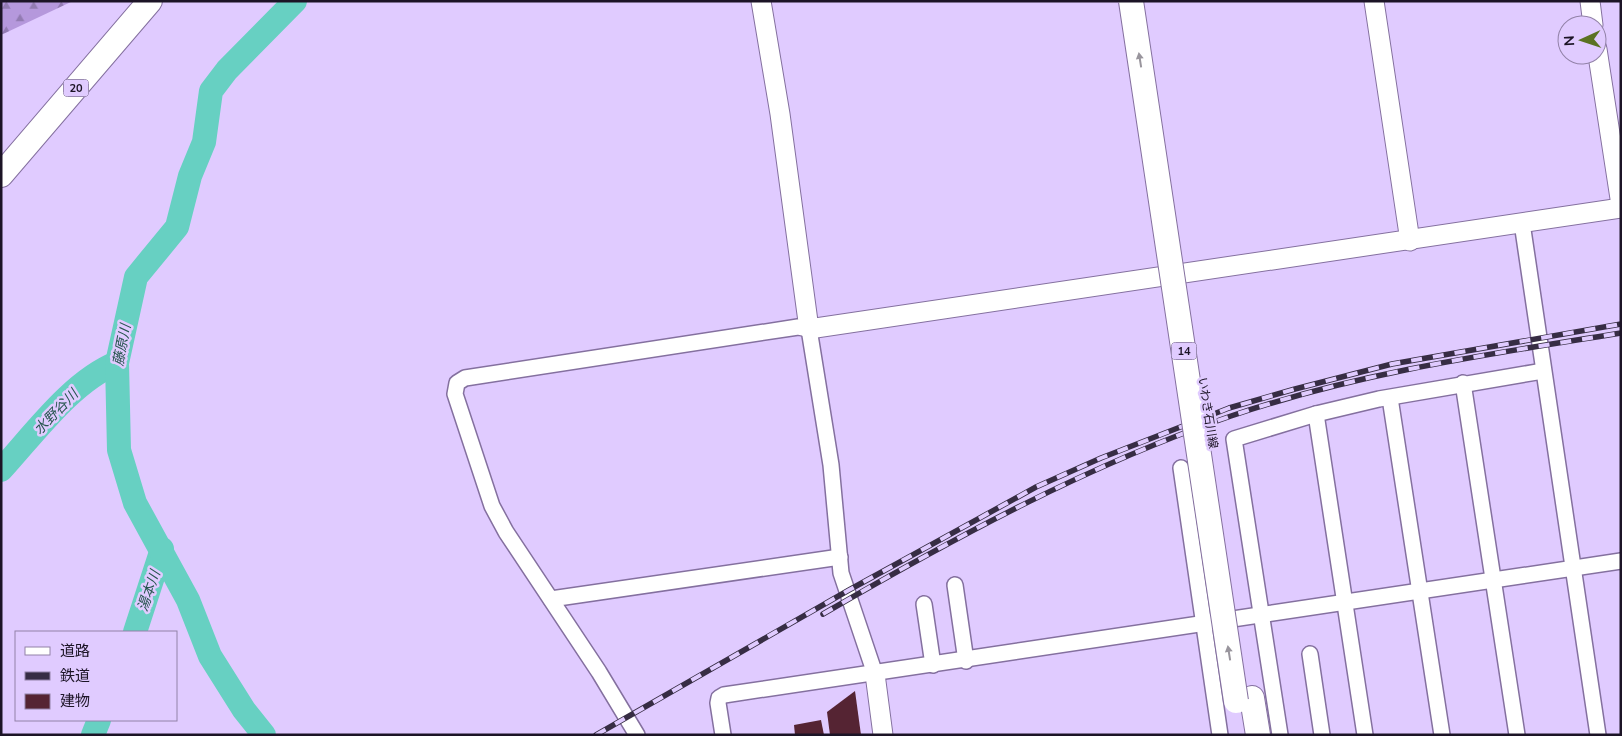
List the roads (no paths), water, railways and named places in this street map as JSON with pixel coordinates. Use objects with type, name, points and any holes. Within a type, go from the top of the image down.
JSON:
[{"type":"main road","name":"20","points":[[1,176],[150,1]]},
{"type":"main road","name":"いわき石川線","points":[[1131,1],[1244,700],[1258,735]]},
{"type":"main road","name":"いわき石川線","points":[[1147,1],[1244,700],[1241,735]]},
{"type":"street","points":[[761,1],[780,114],[809,329],[831,465],[841,573],[875,674],[883,735]]},
{"type":"street","points":[[1374,1],[1410,240]]},
{"type":"street","points":[[1590,1],[1592,15]]},
{"type":"street","points":[[637,735],[599,672],[506,532],[492,506],[455,394],[457,383],[466,378],[798,327],[809,329],[1522,224],[1621,206],[1599,65]]},
{"type":"street","points":[[1522,224],[1598,735]]},
{"type":"street","points":[[1280,735],[1234,439],[1316,414],[1464,383],[1543,371]]},
{"type":"street","points":[[1464,383],[1517,735]]},
{"type":"street","points":[[1390,398],[1442,735]]},
{"type":"street","points":[[1316,414],[1365,735]]},
{"type":"street","points":[[1182,468],[1220,735]]},
{"type":"street","points":[[551,599],[840,556]]},
{"type":"street","points":[[723,735],[718,703],[719,698],[724,695],[933,666],[1054,647],[1062,644],[1621,561]]},
{"type":"street","points":[[955,585],[966,661]]},
{"type":"street","points":[[924,604],[933,666]]},
{"type":"street","points":[[1310,654],[1322,735]]},
{"type":"waterway","name":"藤原川","points":[[264,735],[244,710],[210,656],[188,600],[135,503],[119,450],[117,363],[136,277],[177,227],[190,176],[204,142],[211,91],[227,70],[295,1]]},
{"type":"waterway","name":"水野谷川","points":[[1,470],[69,395],[100,371],[117,363]]},
{"type":"waterway","name":"湯本川","points":[[135,631],[162,549]]},
{"type":"waterway","name":"湯本川","points":[[93,735],[99,721]]},
{"type":"railway","points":[[596,735],[849,590],[1036,487],[1101,458],[1229,408],[1392,364],[1621,324]]},
{"type":"railway","points":[[823,614],[972,531],[1074,480],[1178,435],[1231,416],[1279,401],[1375,376],[1473,357],[1621,333]]}]
